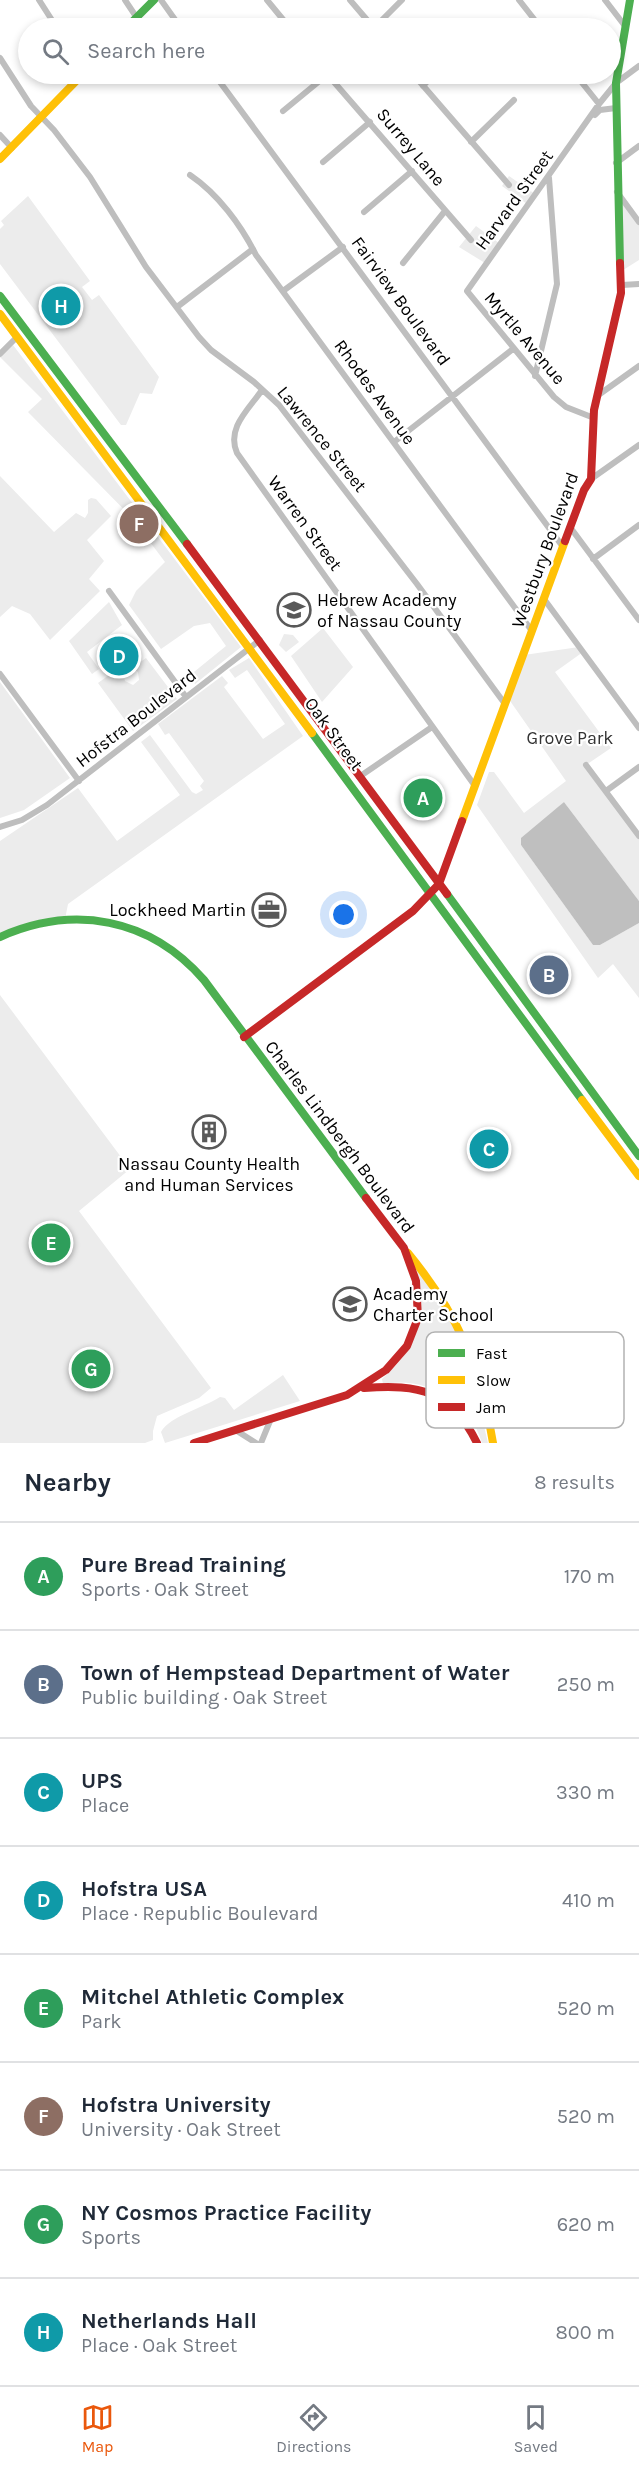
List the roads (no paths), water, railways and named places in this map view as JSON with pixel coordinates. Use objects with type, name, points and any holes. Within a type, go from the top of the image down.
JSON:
[{"type":"street","points":[[39,0],[51,18]]},
{"type":"street","points":[[125,0],[136,18],[154,0]]},
{"type":"street","points":[[161,0],[174,18]]},
{"type":"street","points":[[267,0],[280,18]]},
{"type":"street","points":[[350,0],[365,18]]},
{"type":"street","points":[[384,18],[402,0]]},
{"type":"street","points":[[519,0],[531,18]]},
{"type":"street","points":[[605,0],[618,18]]},
{"type":"street","name":"Westbury Boulevard","points":[[621,47],[630,0]]},
{"type":"street","points":[[621,22],[624,26]]},
{"type":"street","name":"Lawrence Street","points":[[1,62],[31,106],[90,177],[146,267],[177,307],[211,350],[279,405],[505,704]]},
{"type":"street","name":"Harvard Street","points":[[621,79],[639,66]]},
{"type":"street","points":[[0,159],[73,84]]},
{"type":"street","name":"Fairview Boulevard","points":[[221,84],[563,547]]},
{"type":"street","points":[[283,111],[316,84]]},
{"type":"street","name":"Surrey Lane","points":[[337,84],[471,240]]},
{"type":"street","points":[[583,84],[599,104]]},
{"type":"street","name":"Harvard Street","points":[[585,127],[615,84]]},
{"type":"street","name":"Westbury Boulevard","points":[[439,884],[570,527],[584,490],[591,479],[597,396],[622,285],[616,192],[616,84]]},
{"type":"street","points":[[423,86],[509,184]]},
{"type":"street","points":[[471,142],[514,100]]},
{"type":"street","name":"Harvard Street","points":[[467,291],[585,127],[600,110],[616,108]]},
{"type":"street","points":[[323,162],[370,122]]},
{"type":"street","points":[[0,135],[12,148]]},
{"type":"street","points":[[616,163],[639,146]]},
{"type":"street","points":[[0,165],[12,148]]},
{"type":"street","points":[[364,212],[412,171]]},
{"type":"street","name":"Rhodes Avenue","points":[[190,175],[212,192],[532,631]]},
{"type":"street","points":[[535,376],[557,284],[548,177]]},
{"type":"street","points":[[616,192],[639,222]]},
{"type":"street","points":[[403,263],[445,211]]},
{"type":"street","points":[[283,291],[343,247]]},
{"type":"street","points":[[177,307],[253,249]]},
{"type":"street","points":[[622,285],[636,283]]},
{"type":"street","name":"Myrtle Avenue","points":[[467,291],[535,376],[567,407],[594,418]]},
{"type":"street","name":"Oak Street","points":[[0,296],[260,640],[639,1156]]},
{"type":"street","name":"Oak Street","points":[[2,320],[134,492],[500,991],[639,1176]]},
{"type":"street","points":[[0,354],[17,337]]},
{"type":"street","points":[[394,442],[513,349]]},
{"type":"street","points":[[597,396],[639,366]]},
{"type":"street","name":"Warren Street","points":[[262,390],[234,431],[234,446],[237,453],[475,786]]},
{"type":"street","points":[[591,479],[639,445]]},
{"type":"street","points":[[134,492],[142,485]]},
{"type":"street","points":[[593,559],[639,525]]},
{"type":"street","points":[[570,527],[639,620]]},
{"type":"street","points":[[109,591],[186,697]]},
{"type":"street","points":[[544,599],[639,728]]},
{"type":"street","points":[[632,610],[639,605]]},
{"type":"street","name":"Hofstra Boulevard","points":[[0,674],[79,781],[260,640]]},
{"type":"street","points":[[359,777],[432,728]]},
{"type":"street","points":[[586,765],[639,836]]},
{"type":"street","points":[[606,791],[639,767]]},
{"type":"street","points":[[0,827],[32,815],[79,781]]},
{"type":"street","points":[[426,866],[434,869],[447,862]]},
{"type":"street","points":[[244,1037],[405,917],[439,884]]},
{"type":"street","name":"Charles Lindbergh Boulevard","points":[[0,937],[29,925],[70,918],[104,921],[143,933],[175,951],[187,963],[404,1248],[418,1290],[418,1318],[414,1333],[400,1356],[364,1388],[270,1421],[194,1443]]},
{"type":"street","points":[[500,991],[511,982]]},
{"type":"street","points":[[569,1082],[578,1074]]},
{"type":"street","points":[[404,1248],[433,1281],[457,1317],[463,1332]]},
{"type":"street","points":[[364,1388],[398,1385],[426,1391]]},
{"type":"street","points":[[261,1443],[270,1421]]},
{"type":"street","points":[[470,1428],[477,1443]]},
{"type":"street","points":[[490,1428],[493,1443]]},
{"type":"street","points":[[237,1431],[256,1443]]},
{"type":"place","name":"Netherlands Hall","points":[[61,306]]},
{"type":"place","name":"Hofstra University","points":[[139,524]]},
{"type":"place","name":"Hebrew Academy of Nassau County","points":[[294,610]]},
{"type":"place","name":"Hofstra USA","points":[[119,656]]},
{"type":"place","name":"Pure Bread Training","points":[[423,798]]},
{"type":"place","name":"Lockheed Martin","points":[[269,910]]},
{"type":"place","name":"Town of Hempstead Department of Water","points":[[549,975]]},
{"type":"place","name":"Nassau County Health and Human Services","points":[[209,1132]]},
{"type":"place","name":"UPS","points":[[489,1149]]},
{"type":"place","name":"Mitchel Athletic Complex","points":[[51,1243]]},
{"type":"place","name":"Academy Charter School","points":[[350,1304]]},
{"type":"place","name":"NY Cosmos Practice Facility","points":[[91,1369]]},
{"type":"park label","name":"Grove Park","points":[[570,738]]}]
